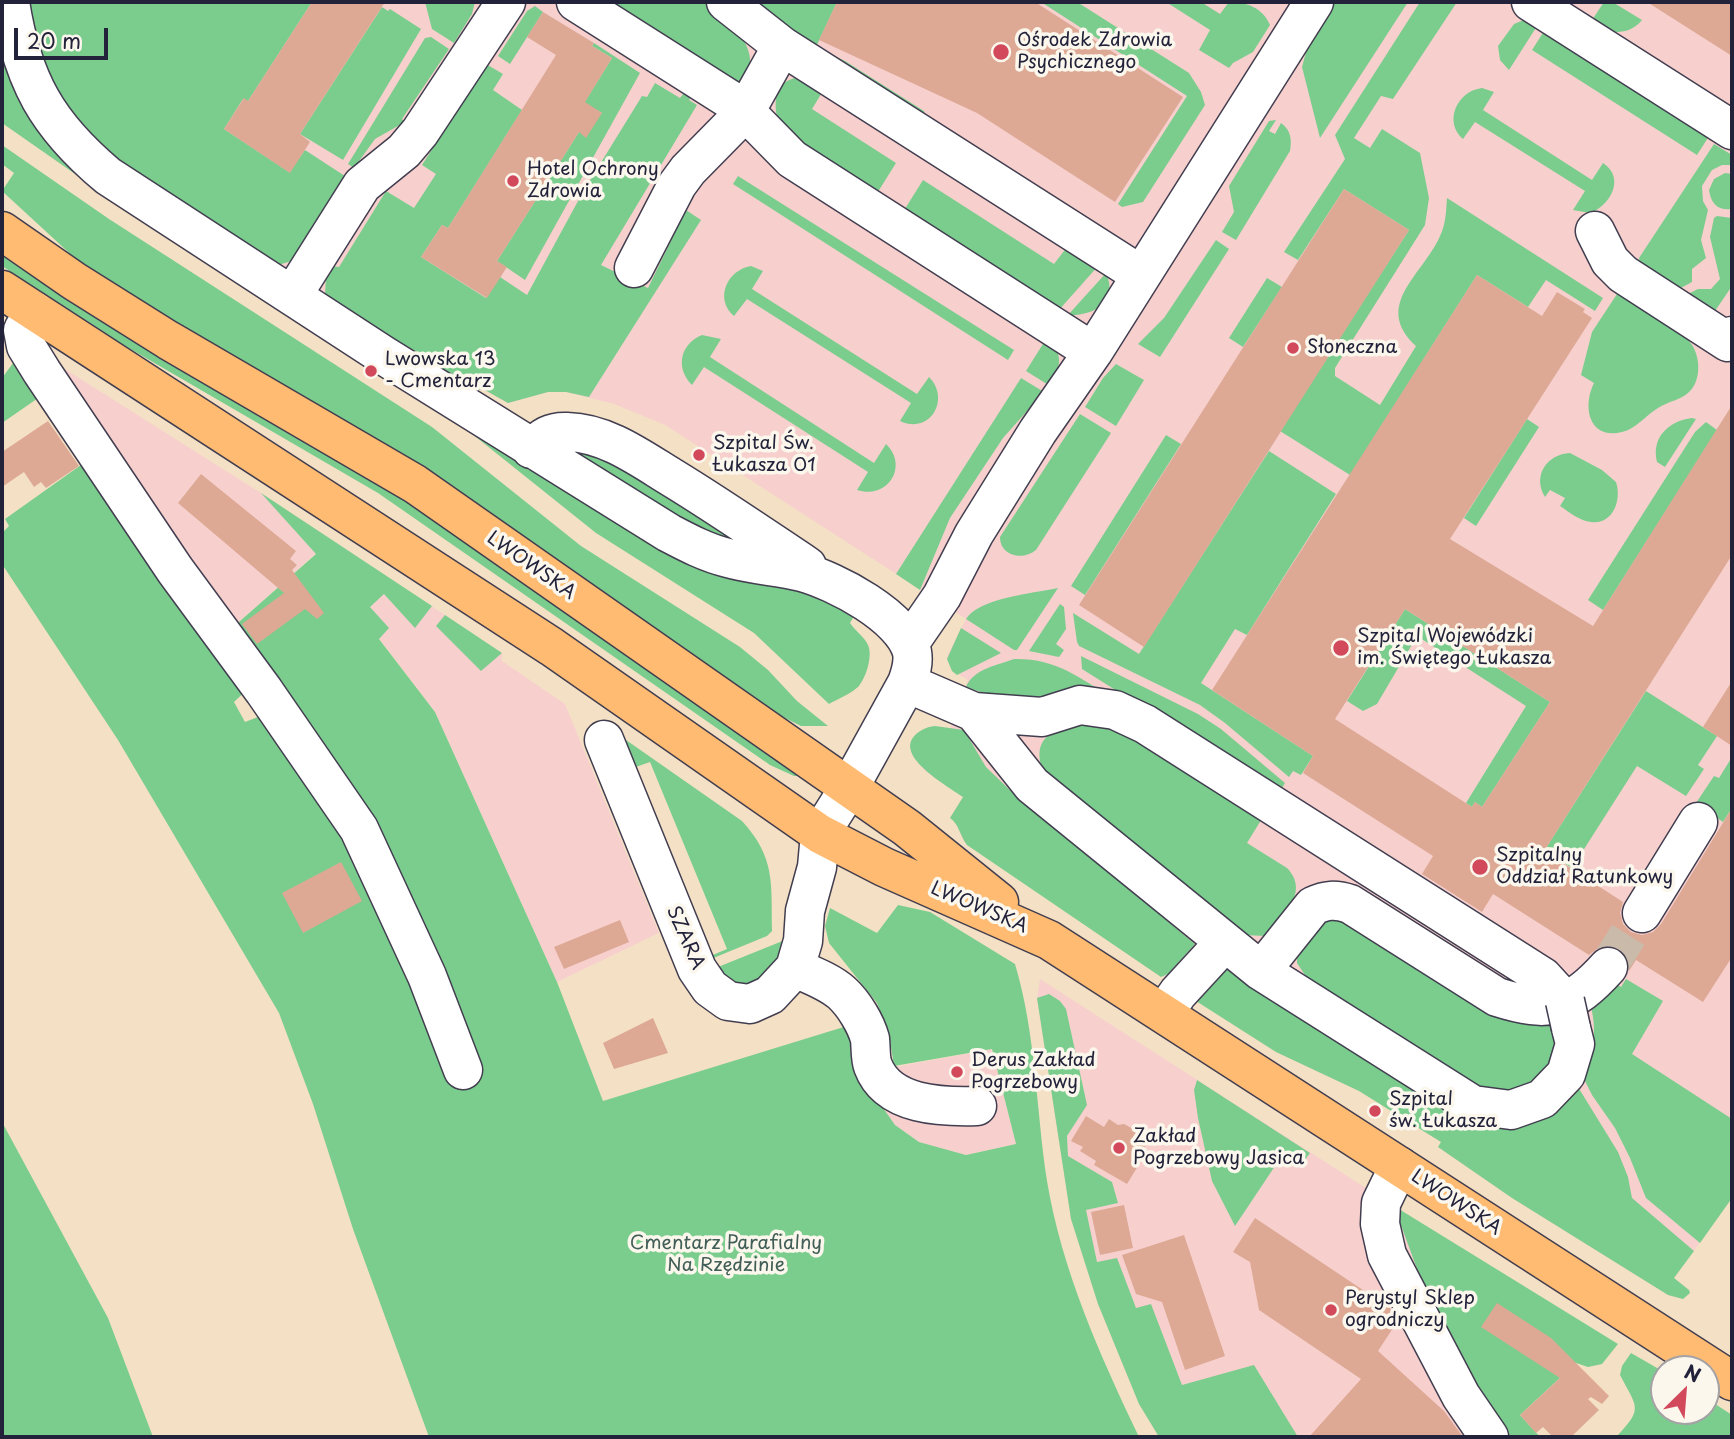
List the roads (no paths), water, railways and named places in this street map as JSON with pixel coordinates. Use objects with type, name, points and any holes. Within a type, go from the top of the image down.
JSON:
[{"type":"main road","name":"LWOWSKA","points":[[2,231],[74,281],[168,340],[415,484],[907,828],[1039,934],[1732,1381]]},
{"type":"main road","name":"LWOWSKA","points":[[2,290],[569,659],[820,834],[884,867],[1039,934]]},
{"type":"street","points":[[10,2],[20,53],[33,87],[54,120],[82,154],[108,176],[531,449],[646,520],[698,548],[729,559],[804,573],[835,585]]},
{"type":"street","points":[[292,296],[362,185],[404,151],[420,132],[506,2]]},
{"type":"street","points":[[576,2],[740,106],[792,159],[1093,352]]},
{"type":"street","points":[[726,2],[782,46],[1142,275]]},
{"type":"street","points":[[909,644],[942,596],[974,534],[1038,431],[1093,352],[1314,2]]},
{"type":"street","points":[[1531,2],[1732,130]]},
{"type":"street","points":[[634,268],[677,185],[688,170],[745,112],[782,46]]},
{"type":"street","points":[[1595,231],[1610,261],[1623,274],[1728,342],[1732,336]]},
{"type":"street","points":[[34,311],[23,330],[26,345],[42,372],[175,570],[264,691],[359,829],[427,976],[463,1070]]},
{"type":"street","points":[[531,449],[542,436],[558,432],[579,433],[611,442],[692,489],[891,621],[909,644],[913,667],[907,683],[849,788],[820,834]]},
{"type":"street","points":[[907,683],[974,712],[1042,717],[1080,705],[1115,710],[1145,724],[1543,977],[1565,1002],[1575,1044],[1566,1074],[1542,1099],[1511,1110],[1473,1105],[1261,971],[1032,785],[974,712]]},
{"type":"street","name":"SZARA","points":[[604,740],[697,969],[709,988],[728,1001],[750,1004],[770,995],[795,968],[803,941],[805,911],[817,867],[820,834]]},
{"type":"street","points":[[1642,914],[1698,822]]},
{"type":"street","points":[[1261,971],[1313,906],[1337,900],[1350,904],[1497,997],[1522,1005],[1547,1007],[1569,1001],[1588,988],[1608,968]]},
{"type":"street","points":[[1164,1013],[1178,993],[1225,942]]},
{"type":"street","points":[[795,968],[842,993],[856,1010],[869,1036],[873,1065],[881,1078],[894,1090],[919,1102],[949,1107],[977,1106]]},
{"type":"street","points":[[1399,1166],[1381,1203],[1380,1224],[1387,1255],[1461,1396],[1489,1437]]},
{"type":"tunnel","points":[[1608,967],[1642,913]]},
{"type":"place","name":"Ośrodek Zdrowia Psychicznego","points":[[1001,52]]},
{"type":"place","name":"Hotel Ochrony Zdrowia","points":[[513,181]]},
{"type":"place","name":"Słoneczna","points":[[1293,348]]},
{"type":"place","name":"Lwowska 13 - Cmentarz","points":[[371,371]]},
{"type":"place","name":"Szpital Św. Łukasza 01","points":[[699,455]]},
{"type":"place","name":"Szpital Wojewódzki im. Świętego Łukasza","points":[[1341,648]]},
{"type":"place","name":"Szpitalny Oddział Ratunkowy","points":[[1480,867]]},
{"type":"place","name":"Derus Zakład Pogrzebowy","points":[[957,1072]]},
{"type":"place","name":"Szpital św. Łukasza","points":[[1375,1111]]},
{"type":"place","name":"Zakład Pogrzebowy Jasica","points":[[1119,1148]]},
{"type":"place","name":"Perystyl Sklep ogrodniczy","points":[[1331,1310]]},
{"type":"park label","name":"Cmentarz Parafialny Na Rzędzinie","points":[[726,1255]]}]
